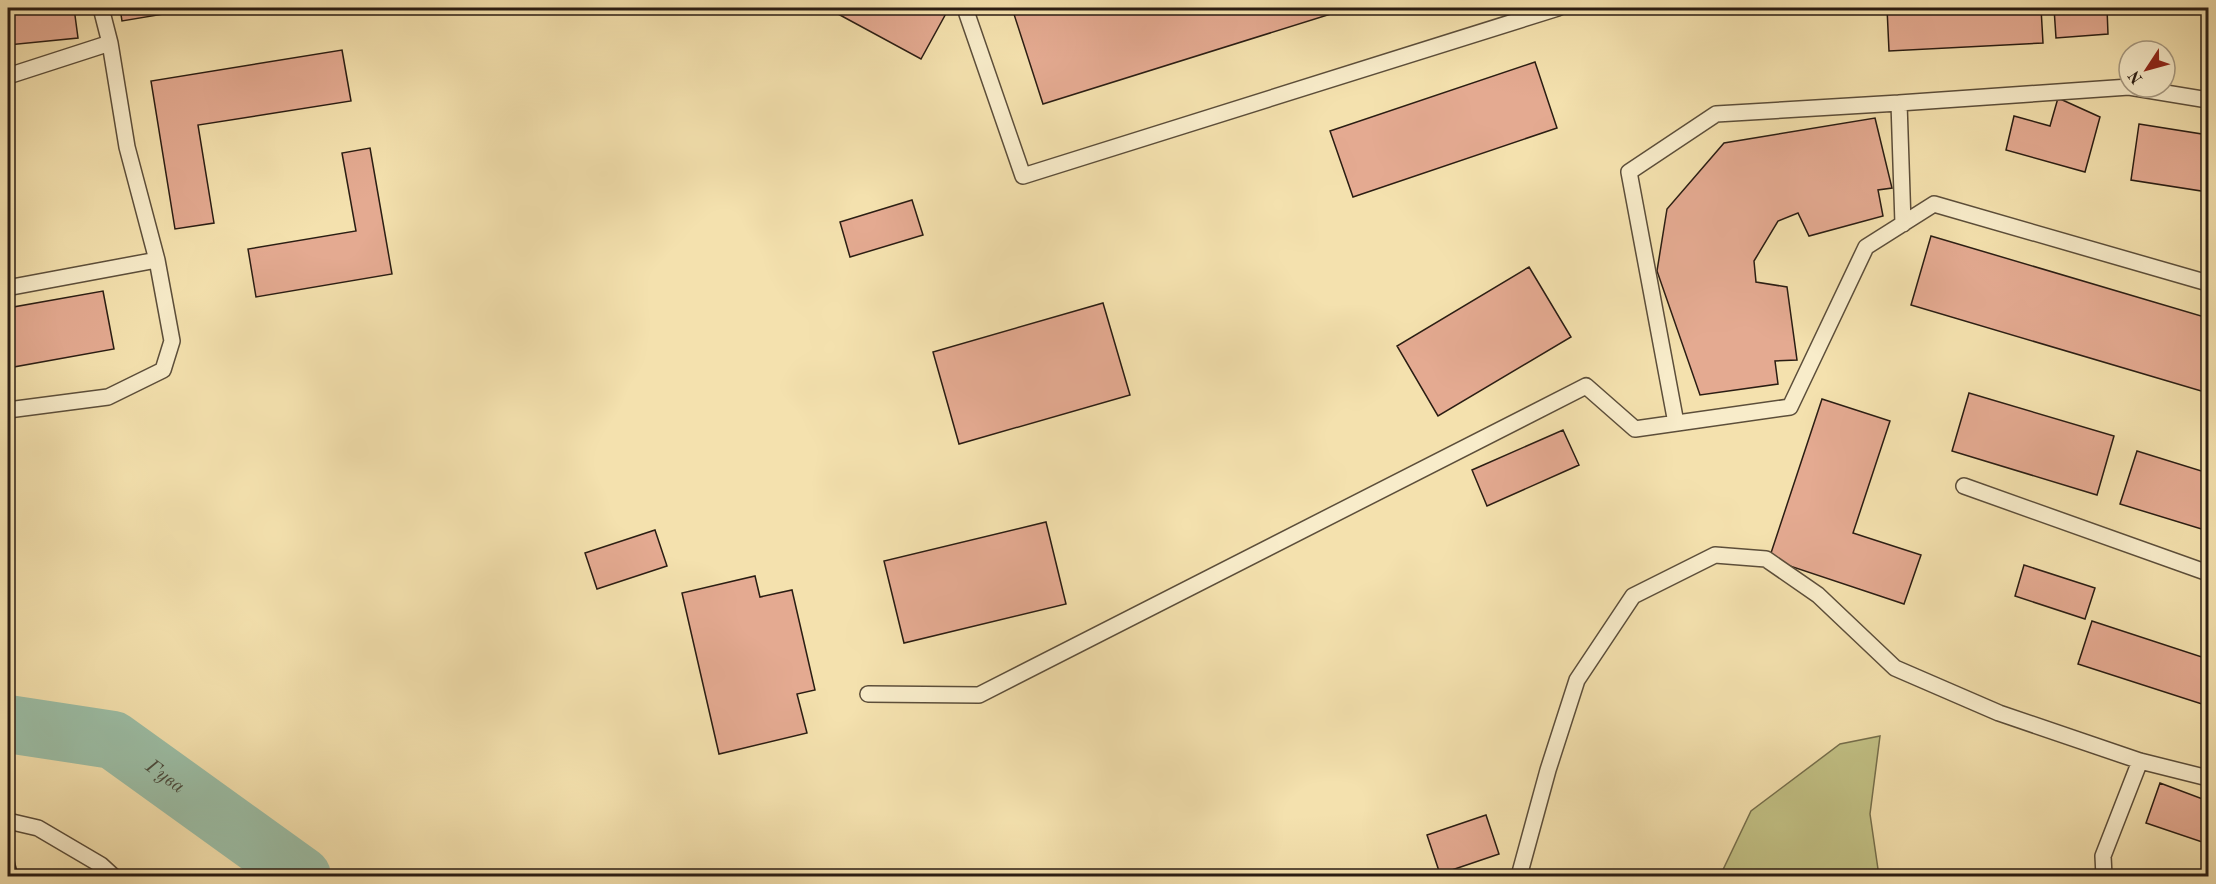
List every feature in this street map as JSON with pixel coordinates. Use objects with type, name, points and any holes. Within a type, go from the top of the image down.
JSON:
[{"type":"lane","points":[[8,410],[108,397],[163,370],[172,341],[157,260],[127,147],[110,43],[101,8]]},
{"type":"lane","points":[[968,14],[1023,176],[1558,8]]},
{"type":"lane","points":[[8,76],[110,43]]},
{"type":"lane","points":[[1676,423],[1629,172],[1716,114],[2117,88]]},
{"type":"lane","points":[[2177,95],[2208,100]]},
{"type":"lane","points":[[1899,103],[1903,224]]},
{"type":"lane","points":[[867,694],[979,695],[1586,386],[1635,429],[1790,407],[1866,247],[1934,204],[2208,283]]},
{"type":"lane","points":[[12,287],[157,260]]},
{"type":"lane","points":[[1964,486],[2208,573]]},
{"type":"lane","points":[[1519,876],[1576,680],[1633,596],[1715,555],[1766,559],[1818,595],[1895,668],[1999,713],[2140,761],[2208,778]]},
{"type":"lane","points":[[2104,876],[2103,856],[2140,761]]},
{"type":"lane","points":[[8,821],[38,828],[101,865],[113,876]]},
{"type":"shaded area","points":[[1880,736],[1870,814],[1879,876],[1720,876],[1751,811],[1840,744]]},
{"type":"building","points":[[8,8],[74,8],[78,38],[8,45]]},
{"type":"building","points":[[120,8],[169,8],[170,13],[122,21]]},
{"type":"building","points":[[827,8],[949,8],[921,59]]},
{"type":"building","points":[[1012,8],[1350,8],[1043,104]]},
{"type":"building","points":[[1887,8],[2041,8],[2043,43],[1889,51]]},
{"type":"building","points":[[2054,8],[2107,8],[2108,34],[2056,38]]},
{"type":"building","points":[[342,50],[351,101],[198,125],[214,223],[175,229],[151,81]]},
{"type":"building","points":[[1535,62],[1557,128],[1353,197],[1330,131]]},
{"type":"building","points":[[2058,98],[2100,117],[2085,172],[2006,150],[2014,116],[2050,126]]},
{"type":"building","points":[[1875,118],[1892,188],[1878,190],[1883,216],[1809,236],[1798,213],[1778,221],[1754,261],[1756,282],[1787,287],[1797,360],[1775,361],[1778,384],[1700,395],[1657,271],[1667,209],[1724,143]]},
{"type":"building","points":[[2139,124],[2208,135],[2208,192],[2131,180]]},
{"type":"building","points":[[370,148],[392,274],[256,297],[248,249],[356,231],[342,153]]},
{"type":"building","points":[[912,200],[923,235],[850,257],[840,222]]},
{"type":"building","points":[[1931,236],[2208,318],[2208,393],[1911,305]]},
{"type":"building","points":[[1529,267],[1571,337],[1438,416],[1397,346]]},
{"type":"building","points":[[103,291],[114,349],[8,368],[8,308]]},
{"type":"building","points":[[1103,303],[1130,395],[959,444],[933,352]]},
{"type":"building","points":[[1969,393],[2114,436],[2097,495],[1952,451]]},
{"type":"building","points":[[1822,399],[1890,421],[1853,533],[1921,555],[1904,604],[1769,559]]},
{"type":"building","points":[[1563,430],[1579,465],[1487,506],[1472,470]]},
{"type":"building","points":[[2137,451],[2208,473],[2208,531],[2120,504]]},
{"type":"building","points":[[1046,522],[1066,604],[904,643],[884,561]]},
{"type":"building","points":[[655,530],[667,566],[597,589],[585,553]]},
{"type":"building","points":[[2024,565],[2095,588],[2085,619],[2015,596]]},
{"type":"building","points":[[755,576],[760,597],[792,590],[815,690],[797,694],[807,733],[719,754],[682,593]]},
{"type":"building","points":[[2092,621],[2208,659],[2208,706],[2078,664]]},
{"type":"building","points":[[2160,783],[2208,801],[2208,844],[2146,823]]},
{"type":"building","points":[[1486,815],[1499,854],[1440,874],[1427,835]]},
{"type":"building","points":[[14,860],[18,876],[8,876],[8,862]]},
{"type":"waterway","name":"Гува","points":[[8,724],[113,740],[302,876]]}]
